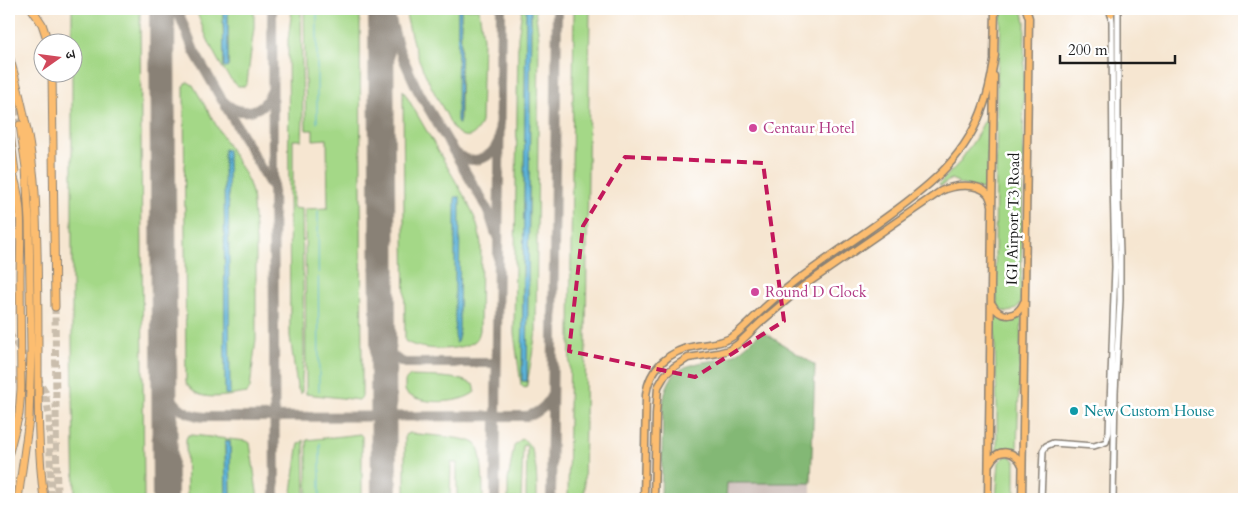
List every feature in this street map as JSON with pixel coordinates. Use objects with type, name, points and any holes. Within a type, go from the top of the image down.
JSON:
[{"type":"highway","points":[[32,9],[42,24],[45,32]]},
{"type":"highway","points":[[9,56],[26,126],[32,158],[35,192],[38,444],[44,499]]},
{"type":"highway","points":[[52,82],[55,307]]},
{"type":"highway","points":[[18,499],[29,419],[31,378],[29,222],[26,168],[20,125]]},
{"type":"highway","points":[[9,126],[20,221],[21,384],[19,414],[9,452]]},
{"type":"highway","points":[[9,165],[18,192]]},
{"type":"highway","points":[[9,436],[21,394]]},
{"type":"main road","points":[[988,499],[994,56],[997,9]]},
{"type":"main road","name":"IGI Airport T3 Road","points":[[1022,499],[1029,18],[1027,9]]},
{"type":"main road","points":[[644,499],[646,395],[647,386],[654,370],[676,352],[695,346],[724,341],[735,335],[765,306],[796,281],[935,180],[970,136],[989,88],[994,56]]},
{"type":"main road","points":[[654,499],[658,387],[665,375],[674,367],[688,358],[718,354],[729,350],[802,288],[940,191],[969,186],[980,188],[987,193],[992,205]]},
{"type":"main road","points":[[991,298],[995,309],[1005,315],[1016,313],[1025,299]]},
{"type":"main road","points":[[989,469],[992,459],[996,455],[1007,452],[1016,455],[1022,464],[1022,469]]},
{"type":"street","points":[[1113,499],[1115,392],[1120,300],[1118,9]]},
{"type":"street","points":[[1041,499],[1042,451],[1046,446],[1053,443],[1094,446],[1106,442],[1109,432],[1115,267],[1111,10]]},
{"type":"highlighted area","points":[[625,157],[763,163],[784,321],[695,377],[569,351],[583,226]]},
{"type":"shaded area","points":[[726,483],[811,483],[811,499],[726,499]]},
{"type":"green space","points":[[72,9],[140,9],[144,499],[75,499],[72,345],[72,82],[82,82],[82,32],[72,32]]},
{"type":"green space","points":[[196,9],[223,9],[224,67],[228,66],[228,9],[254,9],[254,28],[247,83],[245,86],[238,86],[225,72],[207,39]]},
{"type":"green space","points":[[292,9],[301,9],[303,120],[302,140],[293,140],[293,208],[302,209],[304,354],[302,393],[300,393],[297,387],[290,336],[288,40]]},
{"type":"green space","points":[[304,9],[360,9],[362,397],[359,400],[306,394],[305,209],[328,208],[327,139],[313,140],[313,130],[306,130]]},
{"type":"green space","points":[[405,9],[458,9],[458,123],[460,119],[461,9],[479,9],[483,38],[481,122],[478,129],[472,135],[462,136],[451,124],[420,61],[413,43]]},
{"type":"green space","points":[[522,9],[526,9],[522,381],[527,381],[531,9],[535,9],[539,38],[536,332],[526,388],[521,385],[514,333],[518,37]]},
{"type":"green space","points":[[574,9],[590,9],[584,499],[568,499]]},
{"type":"green space","points":[[1002,9],[1020,9],[1023,12],[1025,22],[1021,302],[1010,312],[1001,310],[997,303],[995,253],[997,72]]},
{"type":"green space","points":[[188,82],[193,85],[245,175],[252,193],[256,241],[256,339],[250,388],[247,393],[209,397],[194,392],[186,383],[184,88],[185,83]]},
{"type":"green space","points":[[403,90],[466,199],[474,215],[479,232],[481,244],[480,330],[475,341],[469,345],[440,349],[420,347],[405,341]]},
{"type":"green space","points":[[988,113],[987,190],[958,184],[958,182],[951,179],[941,186],[939,184],[959,163],[975,139]]},
{"type":"green space","points":[[994,314],[1008,318],[1022,315],[1017,453],[1009,450],[997,453]]},
{"type":"green space","points":[[762,331],[815,365],[811,483],[727,483],[726,499],[661,499],[663,405],[671,378],[690,365],[723,359],[737,353]]},
{"type":"green space","points":[[410,376],[444,377],[462,380],[475,386],[475,392],[460,399],[442,402],[414,398],[407,394],[405,390],[405,381]]},
{"type":"green space","points":[[409,433],[455,438],[476,444],[480,454],[483,499],[457,499],[457,463],[451,463],[450,499],[405,499],[405,435]]},
{"type":"green space","points":[[360,434],[362,436],[362,499],[307,499],[307,440]]},
{"type":"green space","points":[[188,435],[247,441],[250,443],[258,499],[231,499],[230,441],[225,441],[226,499],[187,499],[186,439]]},
{"type":"green space","points":[[522,439],[531,449],[534,457],[537,499],[526,499],[527,446],[523,445],[521,499],[508,499],[508,480],[514,446]]},
{"type":"green space","points":[[304,440],[305,499],[291,499],[298,448],[299,444]]},
{"type":"green space","points":[[1008,456],[1012,457],[1015,461],[1015,499],[996,499],[999,462]]},
{"type":"water","points":[[223,9],[228,9],[228,67],[224,67]]},
{"type":"water","points":[[458,9],[461,9],[459,124],[457,120]]},
{"type":"water","points":[[526,9],[531,9],[527,381],[522,381]]},
{"type":"water","points":[[224,149],[228,150],[230,394],[225,394]]},
{"type":"water","points":[[455,197],[460,197],[459,334],[457,343],[455,334]]},
{"type":"water","points":[[225,441],[230,441],[231,499],[226,499]]},
{"type":"waterway","points":[[317,9],[317,123]]},
{"type":"waterway","points":[[318,211],[319,391]]},
{"type":"waterway","points":[[320,443],[320,499]]},
{"type":"taxiway","points":[[177,9],[194,51],[222,100],[235,109],[249,111],[262,105],[271,92]]},
{"type":"taxiway","points":[[272,9],[275,499]]},
{"type":"taxiway","points":[[388,9],[399,49],[417,89],[481,198],[489,213],[495,232]]},
{"type":"taxiway","points":[[495,499],[501,9]]},
{"type":"taxiway","points":[[551,499],[557,9]]},
{"type":"taxiway","points":[[225,105],[271,186]]},
{"type":"taxiway","points":[[456,153],[468,159],[480,159],[491,153],[498,142]]},
{"type":"taxiway","points":[[383,335],[390,352],[405,363],[496,363]]},
{"type":"taxiway","points":[[164,380],[170,395],[178,406],[190,414],[205,417],[527,416],[542,408],[552,394]]},
{"type":"runway","points":[[162,9],[165,499]]},
{"type":"runway","points":[[381,9],[384,499]]},
{"type":"tunnel","points":[[9,78],[14,92],[20,125]]},
{"type":"tunnel","points":[[55,307],[57,499]]},
{"type":"tunnel","points":[[9,333],[32,368]]},
{"type":"tunnel","points":[[37,377],[45,391],[49,416],[51,499]]},
{"type":"place","name":"Centaur Hotel","points":[[753,128]]},
{"type":"place","name":"Round D Clock","points":[[755,292]]},
{"type":"place","name":"New Custom House","points":[[1074,411]]}]
